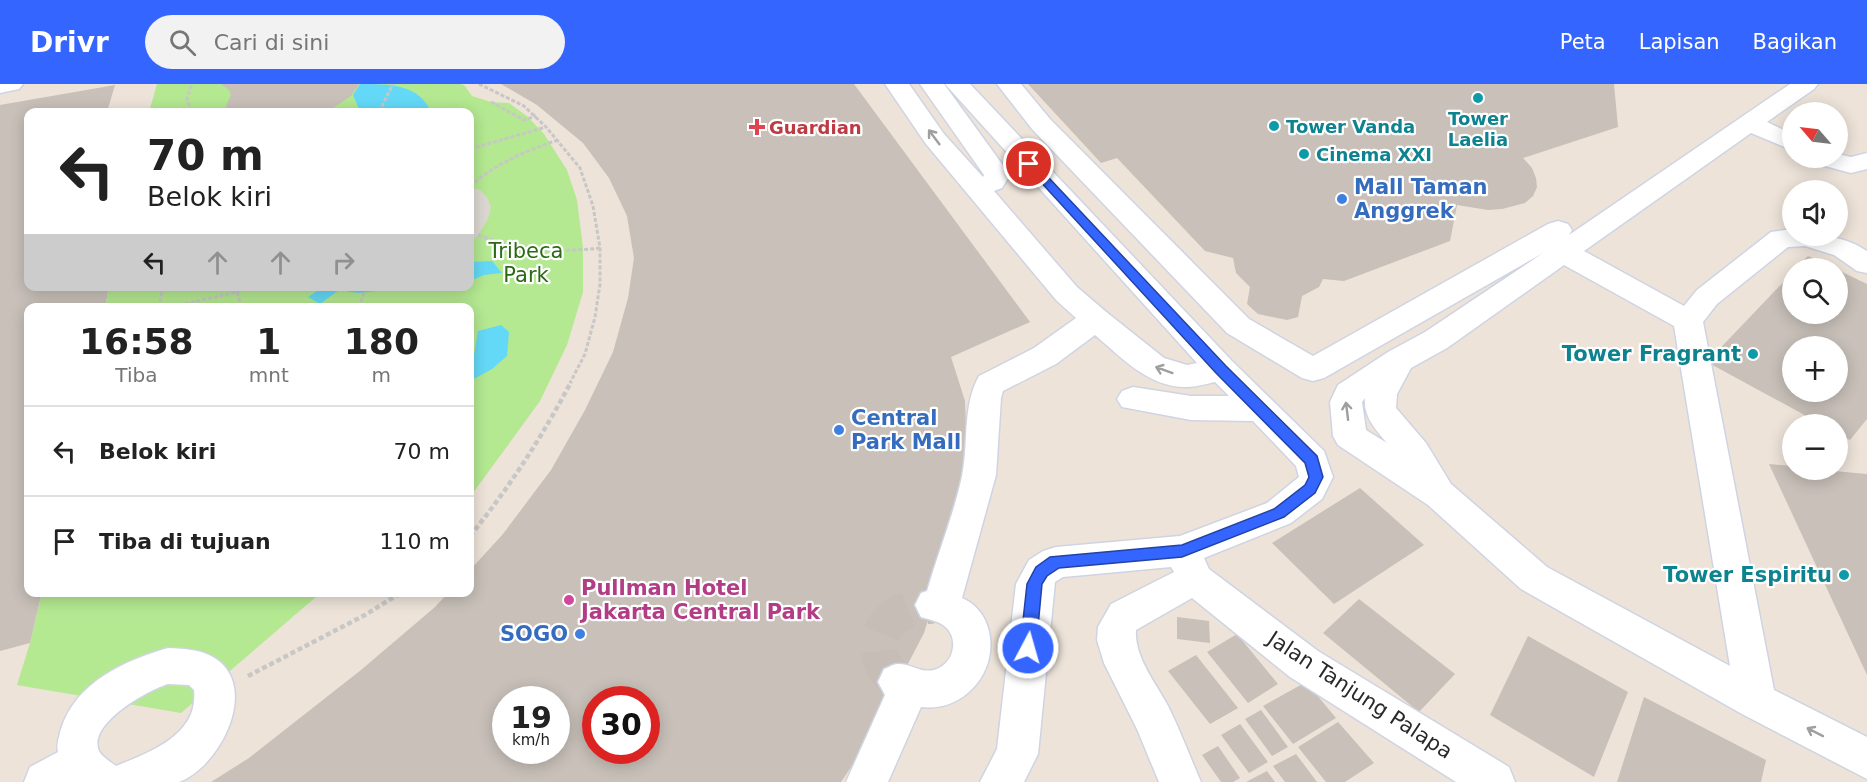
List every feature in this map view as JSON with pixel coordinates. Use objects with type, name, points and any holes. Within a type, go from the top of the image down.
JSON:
[{"type":"street","points":[[0,86],[10,84]]},
{"type":"street","points":[[932,84],[997,175],[995,181],[984,186],[971,182]]},
{"type":"street","points":[[957,84],[1221,369],[1312,460],[1316,477],[1310,489],[1279,513],[1189,565],[1165,592],[1124,616],[1117,627],[1116,640],[1124,663],[1154,720],[1180,782]]},
{"type":"street","points":[[1009,84],[1041,124],[1238,326],[1313,370],[1552,247],[1749,123],[1806,84]]},
{"type":"street","points":[[1769,84],[1552,247],[1436,340],[1399,360],[1349,393],[1346,402],[1350,436],[1440,495],[1534,578],[1756,701],[1867,759]]},
{"type":"street","points":[[899,85],[934,139],[1067,294],[1094,318],[1153,366],[1168,373],[1187,376],[1221,369]]},
{"type":"street","points":[[1749,123],[1782,138]]},
{"type":"street","points":[[1848,164],[1867,161]]},
{"type":"street","points":[[1756,701],[1688,321],[1707,297],[1781,238],[1807,237],[1844,249],[1867,264]]},
{"type":"street","points":[[1552,247],[1688,321]]},
{"type":"street","points":[[871,780],[903,685],[926,691],[943,688],[958,680],[969,667],[974,653],[973,638],[967,624],[956,613],[938,605],[979,474],[985,398],[990,384],[1055,352],[1076,338],[1094,318]]},
{"type":"street","points":[[1133,399],[1191,408],[1262,409]]},
{"type":"street","points":[[1009,768],[1035,584],[1042,571],[1056,562],[1189,565]]},
{"type":"street","name":"Jalan Tanjung Palapa","points":[[1189,565],[1304,664],[1494,782]]},
{"type":"street","points":[[75,776],[77,746],[83,726],[96,706],[116,688],[138,674],[160,667],[182,665],[200,669],[212,680],[216,695],[214,713],[204,732],[189,750],[169,766],[146,778],[129,782]]},
{"type":"path","points":[[188,108],[187,96],[192,84]]},
{"type":"path","points":[[381,108],[393,84]]},
{"type":"path","points":[[474,531],[502,496],[538,441],[585,354],[600,284],[600,248],[593,206],[580,168],[558,140],[524,106],[479,84]]},
{"type":"path","points":[[491,102],[524,120],[536,116]]},
{"type":"path","points":[[474,148],[546,127]]},
{"type":"path","points":[[474,182],[489,168],[517,152],[558,140]]},
{"type":"path","points":[[478,235],[530,251],[563,252],[600,248]]},
{"type":"path","points":[[185,303],[237,292],[240,303]]},
{"type":"path","points":[[216,695],[279,657],[344,627],[394,597]]},
{"type":"green space","name":"Tribeca Park","points":[[157,84],[460,84],[464,85],[472,96],[491,102],[509,103],[528,117],[544,134],[567,170],[577,200],[583,248],[583,292],[567,345],[540,401],[474,492],[474,303],[106,303],[108,291],[474,291],[474,108],[150,108]]},
{"type":"green space","points":[[41,597],[316,597],[181,713],[17,685]]},
{"type":"shaded area","points":[[474,188],[480,190],[487,197],[491,207],[488,219],[474,239]]},
{"type":"water","points":[[360,84],[392,85],[419,96],[429,108],[359,108],[353,95]]},
{"type":"water","points":[[492,261],[502,273],[484,275],[474,279],[474,262]]},
{"type":"water","points":[[317,291],[338,291],[321,303],[308,297]]},
{"type":"water","points":[[345,291],[376,291],[358,293]]},
{"type":"water","points":[[501,325],[509,332],[507,356],[492,369],[474,379],[474,355],[478,331]]},
{"type":"building","points":[[221,84],[359,84],[351,96],[333,108],[227,108],[231,95],[229,90]]},
{"type":"building","name":"Central Park Mall","points":[[501,84],[854,84],[1030,322],[951,357],[965,401],[967,450],[964,501],[924,633],[864,748],[841,782],[211,782],[249,758],[361,670],[444,597],[474,597],[474,566],[503,534],[551,470],[585,410],[613,352],[628,298],[634,258],[627,216],[609,178],[583,143],[537,105]]},
{"type":"building","name":"Mall Taman Anggrek","points":[[1028,84],[1614,84],[1618,127],[1523,158],[1532,168],[1537,187],[1533,196],[1525,203],[1488,210],[1457,205],[1450,241],[1344,281],[1323,279],[1319,287],[1302,296],[1298,317],[1287,320],[1258,314],[1247,304],[1250,287],[1236,273],[1233,258],[1205,251],[1117,158],[1101,163]]},
{"type":"building","points":[[115,85],[108,108],[24,108],[24,291],[108,291],[106,303],[24,303],[24,597],[41,597],[30,643],[0,651],[0,105]]},
{"type":"building","name":"Tower Fragrant","points":[[1848,275],[1867,284],[1867,419],[1850,440],[1848,439],[1848,414],[1803,414],[1707,362],[1782,283],[1782,324],[1848,324]]},
{"type":"building","name":"Tower Espiritu","points":[[1769,464],[1782,465],[1782,480],[1848,480],[1848,472],[1867,474],[1867,675]]},
{"type":"building","points":[[1360,488],[1424,545],[1334,604],[1272,543]]},
{"type":"building","points":[[1359,599],[1455,674],[1419,712],[1323,633]]},
{"type":"building","points":[[1177,617],[1209,621],[1210,643],[1177,639]]},
{"type":"building","points":[[1237,634],[1278,684],[1248,703],[1207,652]]},
{"type":"building","points":[[1528,636],[1628,692],[1594,777],[1490,715]]},
{"type":"building","points":[[1196,655],[1238,708],[1210,724],[1168,671]]},
{"type":"building","points":[[1306,682],[1336,718],[1293,744],[1263,706]]},
{"type":"building","points":[[1644,697],[1766,760],[1761,782],[1617,782]]},
{"type":"building","points":[[1261,710],[1288,747],[1272,756],[1245,719]]},
{"type":"building","points":[[1338,722],[1374,763],[1345,782],[1326,782],[1298,747]]},
{"type":"building","points":[[1240,724],[1268,762],[1249,773],[1221,735]]},
{"type":"building","points":[[1218,746],[1240,778],[1233,782],[1221,782],[1202,755]]},
{"type":"building","points":[[1296,754],[1317,782],[1285,782],[1273,766]]},
{"type":"building","points":[[1267,771],[1275,782],[1246,782]]},
{"type":"tunnel","points":[[898,682],[886,668],[880,655],[879,642],[883,630],[902,612],[934,605]]},
{"type":"place","name":"Tower Laelia","points":[[1478,98]]},
{"type":"place","name":"Tower Vanda","points":[[1274,126]]},
{"type":"place","name":"Guardian","points":[[757,127]]},
{"type":"place","name":"Cinema XXI","points":[[1304,154]]},
{"type":"place","name":"Mall Taman Anggrek","points":[[1342,199]]},
{"type":"place","name":"Tower Fragrant","points":[[1753,354]]},
{"type":"place","name":"Central Park Mall","points":[[839,430]]},
{"type":"place","name":"Tower Espiritu","points":[[1844,575]]},
{"type":"place","name":"Pullman Hotel Jakarta Central Park","points":[[569,600]]},
{"type":"place","name":"SOGO","points":[[580,634]]},
{"type":"route","points":[[1028,648],[1035,584],[1042,571],[1056,562],[1182,551],[1279,513],[1310,489],[1316,477],[1312,460],[1221,369],[1029,164]]}]
